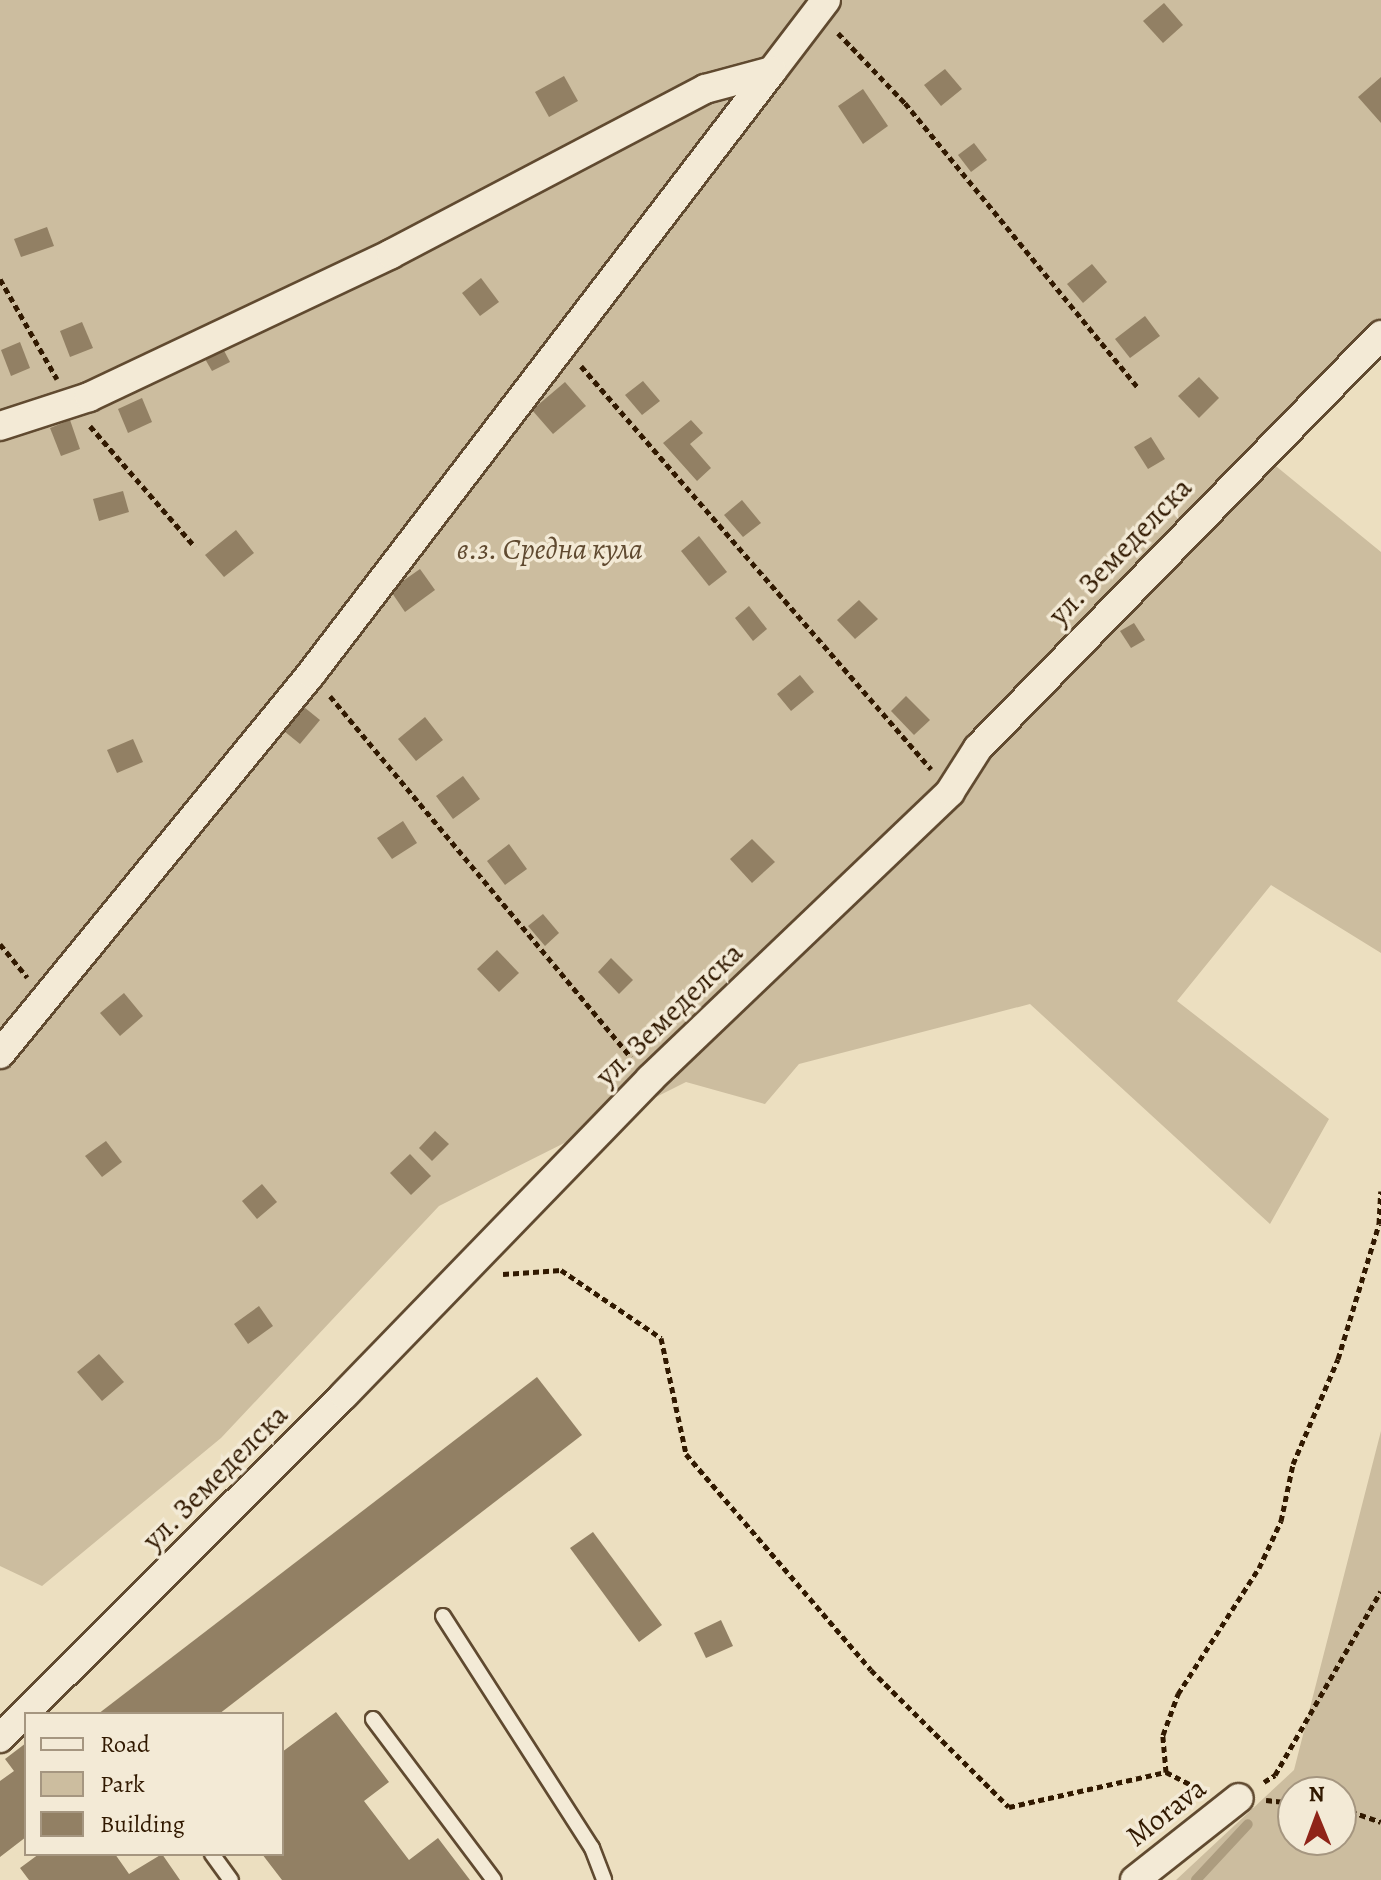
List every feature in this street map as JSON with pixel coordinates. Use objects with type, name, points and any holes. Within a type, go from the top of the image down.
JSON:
[{"type":"street","points":[[0,1054],[311,674],[822,6]]},
{"type":"street","points":[[0,426],[70,403],[391,254],[705,89],[772,71]]},
{"type":"street","name":"ул. Земеделска","points":[[26,1712],[333,1407],[456,1276],[650,1079],[950,792],[978,748],[1381,335]]},
{"type":"street","name":"ул. Земеделска","points":[[0,1738],[24,1714]]},
{"type":"street","name":"Morava","points":[[1135,1880],[1239,1798]]},
{"type":"lane","points":[[443,1616],[592,1848],[604,1880]]},
{"type":"lane","points":[[373,1719],[494,1880]]},
{"type":"lane","points":[[213,1856],[231,1880]]},
{"type":"path","points":[[822,6],[1138,388]]},
{"type":"path","points":[[0,279],[70,403],[195,547]]},
{"type":"path","points":[[562,345],[950,792]]},
{"type":"path","points":[[311,674],[650,1079]]},
{"type":"path","points":[[0,944],[44,997]]},
{"type":"path","points":[[456,1276],[561,1270],[661,1338],[686,1454],[871,1670],[1009,1807],[1166,1772],[1163,1735],[1178,1694],[1259,1568],[1281,1521],[1293,1464],[1338,1359],[1379,1224],[1381,1191]]},
{"type":"path","points":[[1239,1798],[1275,1775],[1381,1591]]},
{"type":"path","points":[[1357,1814],[1381,1822]]},
{"type":"green space","name":"в.з. Средна кула","points":[[0,0],[1381,0],[1381,353],[1261,454],[1381,552],[1381,953],[1271,885],[1177,1001],[1329,1119],[1270,1224],[1030,1004],[799,1064],[765,1104],[686,1082],[439,1206],[221,1438],[42,1586],[0,1566]]},
{"type":"green space","points":[[1381,1431],[1381,1880],[1176,1880],[1277,1786],[1277,1856],[1357,1856],[1357,1776],[1288,1776],[1294,1770]]},
{"type":"building","points":[[1164,3],[1183,25],[1163,43],[1143,21]]},
{"type":"building","points":[[945,69],[962,89],[941,106],[924,85]]},
{"type":"building","points":[[564,76],[578,101],[549,117],[535,92]]},
{"type":"building","points":[[1381,77],[1381,123],[1358,97]]},
{"type":"building","points":[[863,89],[888,126],[863,144],[838,106]]},
{"type":"building","points":[[974,143],[987,160],[971,172],[958,155]]},
{"type":"building","points":[[47,227],[54,246],[21,257],[14,239]]},
{"type":"building","points":[[1092,264],[1107,282],[1083,303],[1067,284]]},
{"type":"building","points":[[481,278],[499,302],[480,316],[462,293]]},
{"type":"building","points":[[1145,316],[1160,336],[1130,358],[1115,339]]},
{"type":"building","points":[[82,322],[93,348],[70,357],[60,331]]},
{"type":"building","points":[[20,342],[30,368],[11,376],[1,350]]},
{"type":"building","points":[[220,343],[230,362],[212,371],[201,352]]},
{"type":"building","points":[[1199,377],[1219,398],[1199,418],[1178,396]]},
{"type":"building","points":[[643,381],[660,401],[642,415],[625,395]]},
{"type":"building","points":[[565,382],[586,406],[553,434],[532,410]]},
{"type":"building","points":[[142,398],[152,422],[128,433],[118,409]]},
{"type":"building","points":[[70,420],[80,449],[61,456],[50,428]]},
{"type":"building","points":[[691,420],[703,433],[690,444],[711,468],[697,481],[663,443]]},
{"type":"building","points":[[1151,437],[1165,459],[1148,469],[1134,447]]},
{"type":"building","points":[[123,491],[129,512],[99,521],[93,499]]},
{"type":"building","points":[[742,500],[761,523],[743,537],[724,515]]},
{"type":"building","points":[[236,530],[254,553],[224,577],[205,555]]},
{"type":"building","points":[[699,536],[727,572],[709,586],[681,551]]},
{"type":"building","points":[[420,569],[435,590],[405,612],[390,590]]},
{"type":"building","points":[[859,600],[878,619],[855,639],[837,620]]},
{"type":"building","points":[[749,606],[767,629],[753,641],[735,618]]},
{"type":"building","points":[[1134,623],[1145,640],[1131,648],[1120,631]]},
{"type":"building","points":[[800,675],[814,692],[791,711],[777,694]]},
{"type":"building","points":[[906,696],[930,720],[914,735],[891,711]]},
{"type":"building","points":[[299,703],[320,720],[300,744],[279,727]]},
{"type":"building","points":[[425,717],[443,740],[416,761],[398,739]]},
{"type":"building","points":[[133,739],[143,762],[117,773],[107,750]]},
{"type":"building","points":[[463,776],[480,799],[453,819],[436,796]]},
{"type":"building","points":[[403,821],[417,843],[392,859],[377,838]]},
{"type":"building","points":[[752,839],[775,862],[752,883],[730,859]]},
{"type":"building","points":[[509,844],[527,869],[505,885],[487,861]]},
{"type":"building","points":[[543,914],[559,933],[545,946],[528,926]]},
{"type":"building","points":[[497,950],[519,973],[499,992],[477,969]]},
{"type":"building","points":[[611,958],[633,980],[619,994],[598,972]]},
{"type":"building","points":[[124,993],[143,1016],[120,1036],[100,1013]]},
{"type":"building","points":[[435,1131],[449,1144],[432,1161],[419,1148]]},
{"type":"building","points":[[106,1141],[122,1162],[102,1177],[85,1156]]},
{"type":"building","points":[[410,1154],[431,1176],[411,1195],[390,1173]]},
{"type":"building","points":[[262,1184],[277,1202],[257,1219],[242,1201]]},
{"type":"building","points":[[259,1306],[273,1326],[248,1344],[234,1324]]},
{"type":"building","points":[[99,1354],[124,1382],[102,1401],[77,1372]]},
{"type":"building","points":[[537,1377],[582,1435],[222,1712],[101,1712]]},
{"type":"building","points":[[593,1532],[662,1625],[639,1642],[570,1548]]},
{"type":"building","points":[[721,1620],[733,1646],[706,1658],[694,1633]]},
{"type":"building","points":[[336,1712],[389,1782],[364,1801],[409,1860],[438,1838],[470,1880],[282,1880],[264,1856],[284,1856],[284,1751]]},
{"type":"building","points":[[24,1745],[24,1839],[0,1857],[0,1781],[14,1771],[5,1759]]},
{"type":"building","points":[[36,1856],[116,1856],[129,1874],[163,1856],[180,1880],[29,1880],[20,1868]]},
{"type":"waterway","points":[[1196,1880],[1248,1824]]}]
